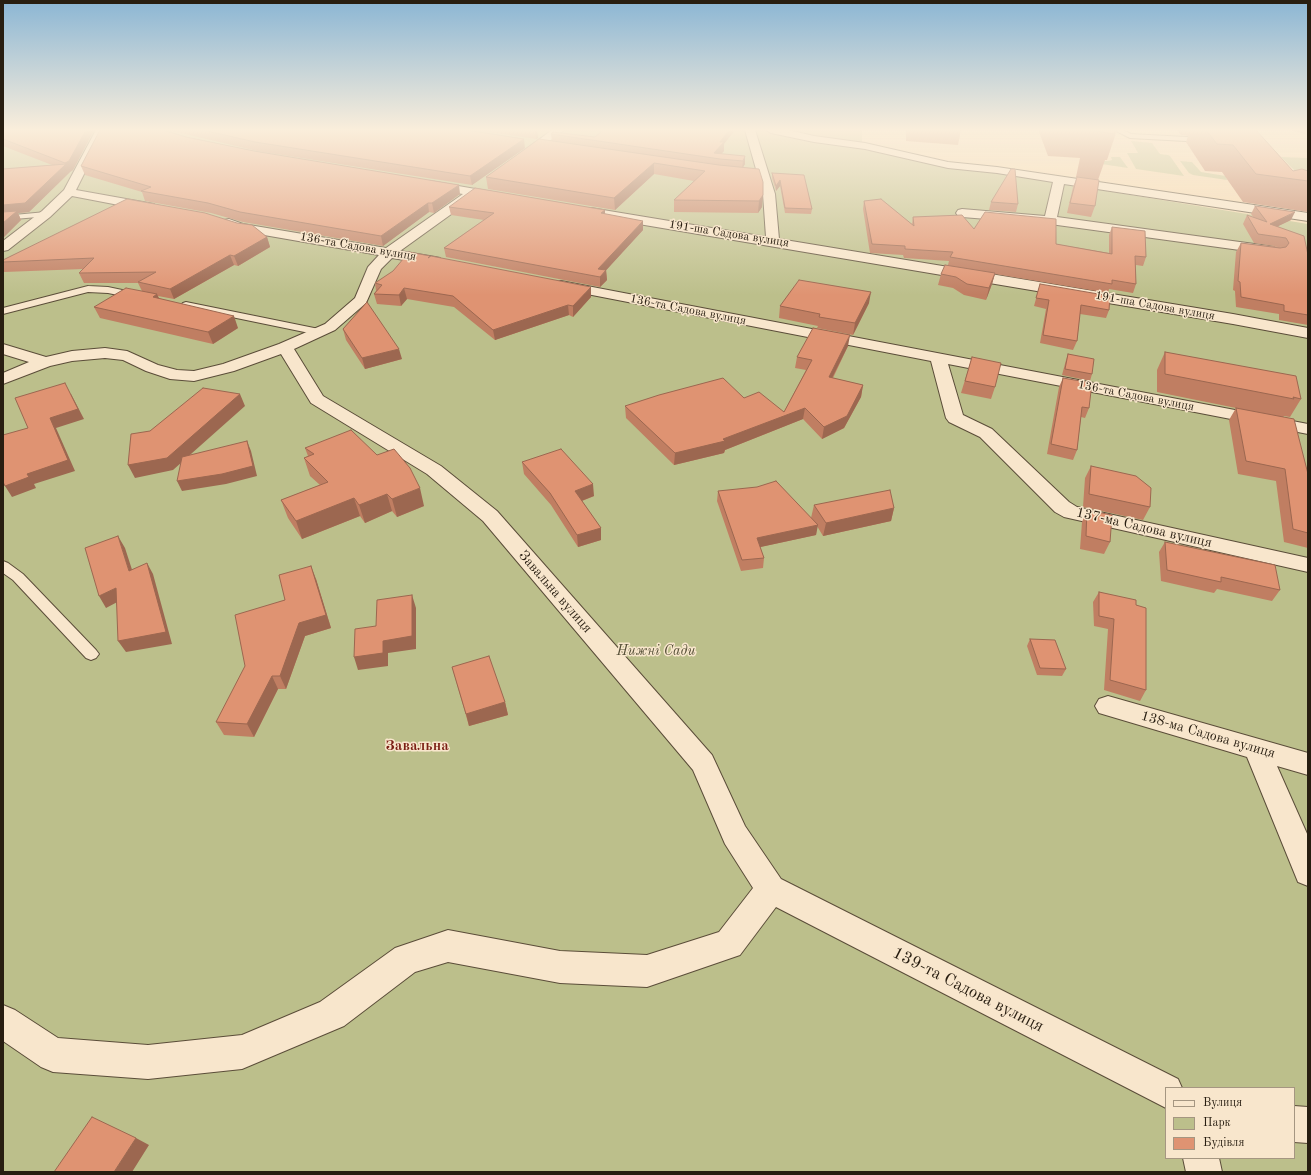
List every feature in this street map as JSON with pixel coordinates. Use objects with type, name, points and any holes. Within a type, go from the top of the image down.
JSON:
[{"type":"street","points":[[3,247],[46,214],[69,192],[73,185]]},
{"type":"street","points":[[424,185],[513,199]]},
{"type":"street","points":[[3,379],[45,362],[72,356],[105,353],[128,356],[152,368],[176,375],[194,376],[228,368],[285,347],[330,327],[361,300],[375,267],[390,252],[484,185]]},
{"type":"street","points":[[767,185],[770,194],[773,242]]},
{"type":"street","points":[[1050,220],[1059,185]]},
{"type":"street","points":[[1092,185],[1308,217]]},
{"type":"street","points":[[69,192],[166,210]]},
{"type":"street","name":"191-ша Садова вулиця","points":[[576,210],[1233,319],[1308,333]]},
{"type":"street","points":[[962,213],[1050,220],[1276,251]]},
{"type":"street","name":"136-та Садова вулиця","points":[[218,220],[241,227],[453,264]]},
{"type":"street","name":"136-та Садова вулиця","points":[[547,282],[1308,429]]},
{"type":"street","name":"Завальна вулиця","points":[[285,347],[317,398],[332,409],[434,470],[490,516],[703,763],[735,836],[771,889]]},
{"type":"street","points":[[3,349],[45,362]]},
{"type":"street","name":"137-ма Садова вулиця","points":[[938,358],[955,418],[986,433],[1062,507],[1071,512],[1308,565]]},
{"type":"street","name":"138-ма Садова вулиця","points":[[1108,706],[1308,764]]},
{"type":"street","points":[[1257,750],[1308,872]]},
{"type":"street","points":[[3,1022],[53,1055],[148,1062],[242,1052],[332,1014],[406,959],[448,946],[560,967],[647,971],[729,944],[771,889]]},
{"type":"street","name":"139-та Садова вулиця","points":[[771,889],[1165,1090]]},
{"type":"street","points":[[1295,1124],[1308,1125]]},
{"type":"street","points":[[1202,1159],[1204,1172]]},
{"type":"lane","points":[[3,218],[46,214]]},
{"type":"lane","points":[[3,311],[88,289],[108,290],[147,298]]},
{"type":"lane","points":[[178,304],[318,332]]},
{"type":"lane","points":[[3,566],[18,577],[91,654]]},
{"type":"green space","name":"Нижні Сади","points":[[3,185],[1069,185],[1308,224],[1308,1172],[3,1172]]},
{"type":"building","points":[[3,185],[44,185],[25,203],[3,205]]},
{"type":"building","points":[[144,185],[459,185],[432,203],[428,203],[381,236],[240,212],[208,203],[141,191],[151,187]]},
{"type":"building","points":[[534,185],[629,185],[614,198]]},
{"type":"building","points":[[690,185],[763,185],[763,195],[759,201],[674,200]]},
{"type":"building","points":[[781,185],[806,185],[812,209],[785,208]]},
{"type":"building","points":[[1001,185],[1016,185],[1018,204],[991,202]]},
{"type":"building","points":[[1075,185],[1098,185],[1095,206],[1070,203]]},
{"type":"building","points":[[475,188],[605,210],[601,213],[643,221],[598,269],[606,270],[600,277],[444,248],[494,213],[449,207]]},
{"type":"building","points":[[127,199],[205,213],[237,223],[252,225],[267,237],[234,256],[230,255],[170,289],[138,282],[156,272],[79,273],[94,258],[3,262],[3,260]]},
{"type":"building","points":[[881,199],[914,226],[913,217],[962,215],[974,229],[985,212],[1056,219],[1056,244],[1112,254],[1112,227],[1145,231],[1146,257],[1135,256],[1136,284],[1112,280],[1112,284],[950,257],[953,252],[905,249],[905,246],[872,244],[864,201]]},
{"type":"building","points":[[1255,206],[1295,212],[1270,224],[1304,236],[1308,255],[1308,315],[1284,311],[1284,305],[1241,297],[1240,282],[1238,281],[1241,243],[1280,248],[1286,247],[1289,243],[1286,238],[1258,234],[1247,215],[1267,222]]},
{"type":"building","points":[[17,211],[3,223],[3,212]]},
{"type":"building","points":[[409,252],[430,256],[428,258],[431,256],[591,287],[573,306],[568,305],[493,330],[453,296],[404,288],[399,295],[374,294],[382,285],[375,283],[393,271]]},
{"type":"building","points":[[945,265],[995,273],[989,288],[967,284],[956,277],[941,274]]},
{"type":"building","points":[[799,280],[871,292],[855,323],[819,317],[820,314],[780,306]]},
{"type":"building","points":[[1040,284],[1110,296],[1109,310],[1081,305],[1077,341],[1043,335],[1049,300],[1036,298]]},
{"type":"building","points":[[126,288],[157,294],[153,297],[234,316],[208,332],[94,307]]},
{"type":"building","points":[[367,302],[399,349],[362,358],[343,329]]},
{"type":"building","points":[[813,328],[850,335],[829,377],[863,385],[847,416],[824,427],[805,408],[723,439],[725,441],[675,453],[625,406],[659,395],[723,378],[744,398],[759,392],[784,412],[812,360],[797,357]]},
{"type":"building","points":[[1165,352],[1296,376],[1301,399],[1293,397],[1294,399],[1165,374]]},
{"type":"building","points":[[1068,354],[1094,359],[1092,374],[1065,369]]},
{"type":"building","points":[[972,357],[1001,363],[995,387],[965,381]]},
{"type":"building","points":[[1063,378],[1092,383],[1089,408],[1082,407],[1077,450],[1051,444]]},
{"type":"building","points":[[65,383],[78,409],[50,418],[68,460],[27,474],[29,477],[5,486],[3,482],[3,435],[28,428],[15,398]]},
{"type":"building","points":[[203,388],[240,394],[167,458],[128,465],[131,434],[150,431]]},
{"type":"building","points":[[1236,408],[1294,419],[1308,474],[1308,533],[1293,529],[1285,469],[1246,461]]},
{"type":"building","points":[[351,430],[377,455],[394,449],[410,468],[420,488],[392,499],[387,494],[359,505],[354,498],[296,521],[281,500],[328,482],[304,458],[314,454],[305,448]]},
{"type":"building","points":[[247,441],[253,466],[222,474],[177,481],[182,457]]},
{"type":"building","points":[[561,449],[593,484],[575,491],[601,528],[577,535],[550,493],[522,462]]},
{"type":"building","points":[[1091,466],[1136,476],[1151,488],[1150,507],[1089,494]]},
{"type":"building","points":[[776,481],[818,525],[757,538],[764,558],[742,560],[718,491],[757,487]]},
{"type":"building","points":[[890,490],[894,508],[826,523],[814,505]]},
{"type":"building","points":[[1087,510],[1112,515],[1110,542],[1086,536]]},
{"type":"building","points":[[118,536],[129,571],[147,563],[166,632],[118,641],[116,588],[99,596],[85,548]]},
{"type":"building","points":[[1165,542],[1275,565],[1280,590],[1221,577],[1221,582],[1167,570]]},
{"type":"building","points":[[311,566],[326,615],[299,623],[280,676],[272,676],[247,724],[216,722],[245,666],[235,615],[285,600],[279,575]]},
{"type":"building","points":[[1099,592],[1136,600],[1136,605],[1146,608],[1146,690],[1110,680],[1114,619],[1099,616]]},
{"type":"building","points":[[412,595],[412,636],[383,641],[383,653],[354,657],[355,629],[376,626],[377,600]]},
{"type":"building","points":[[1030,639],[1055,640],[1066,669],[1040,668]]},
{"type":"building","points":[[489,656],[505,702],[466,714],[452,667]]},
{"type":"building","points":[[92,1117],[136,1138],[114,1172],[54,1172]]},
{"type":"district","name":"Завальна","points":[[417,746]]}]
